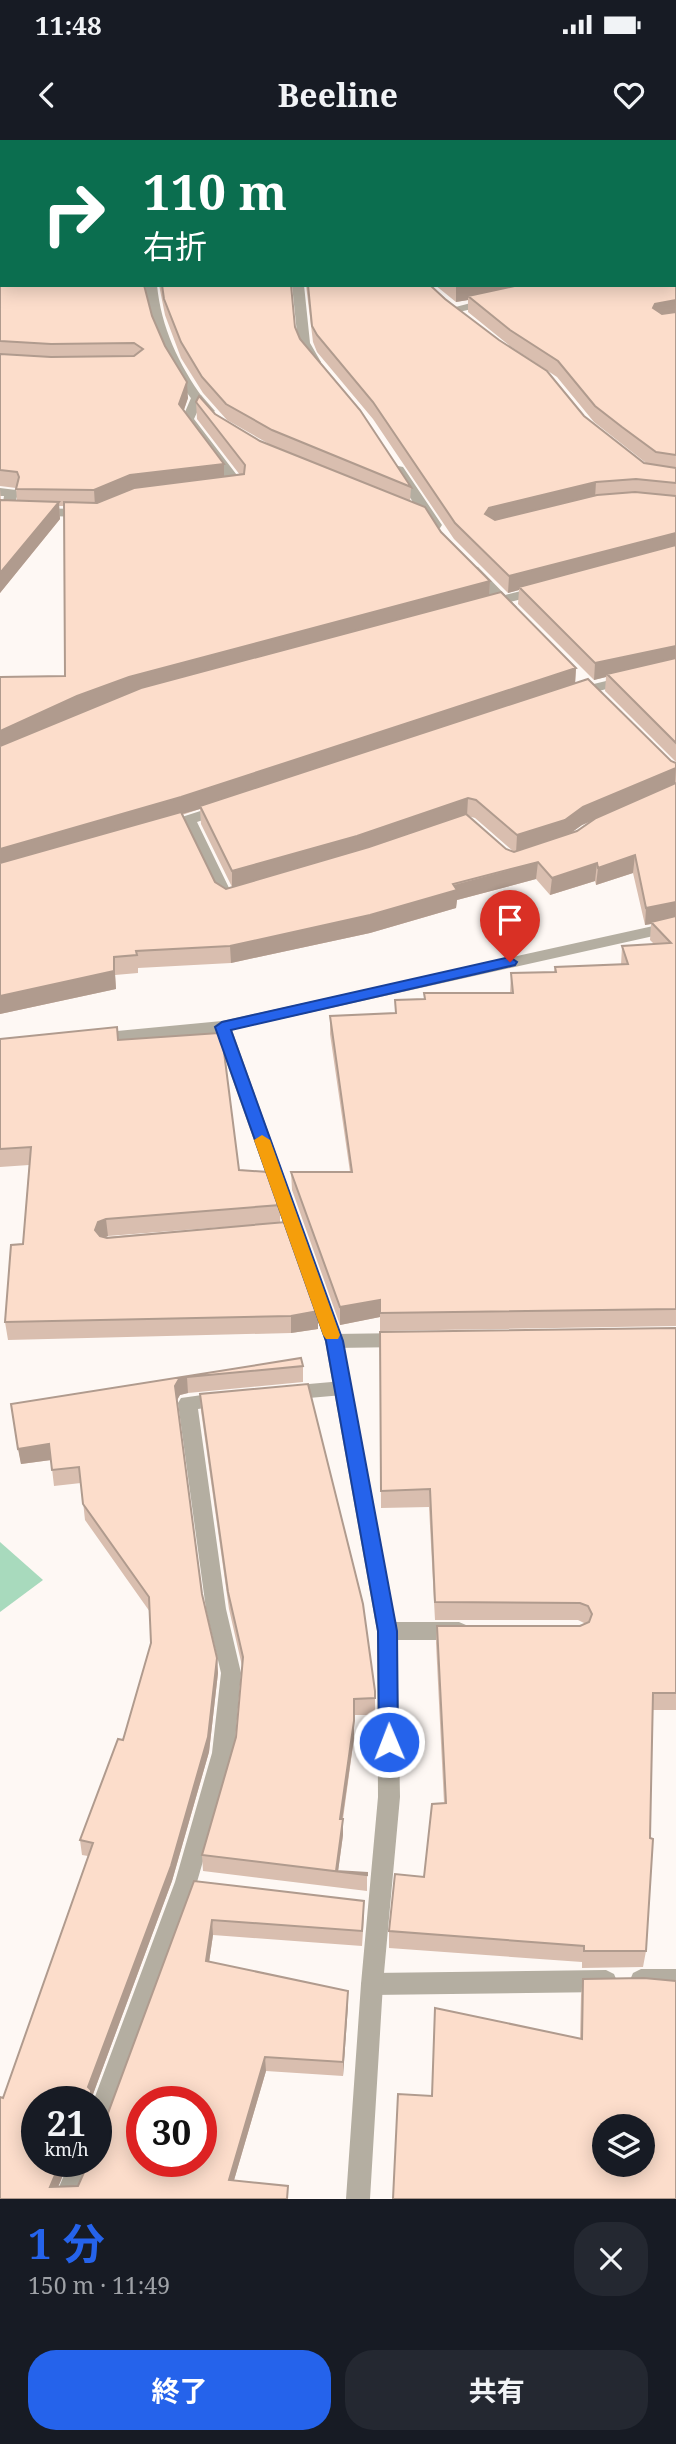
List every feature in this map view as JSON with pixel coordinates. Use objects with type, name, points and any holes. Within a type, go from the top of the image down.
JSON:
[{"type":"street","points":[[151,287],[151,301],[173,359],[197,398],[221,425]]},
{"type":"street","points":[[298,287],[304,343],[321,370]]},
{"type":"street","points":[[470,323],[446,306],[504,299]]},
{"type":"street","points":[[197,398],[188,419],[238,486],[211,489]]},
{"type":"street","points":[[390,458],[446,541]]},
{"type":"street","points":[[0,492],[11,493],[6,512],[98,513]]},
{"type":"street","points":[[408,510],[430,519]]},
{"type":"street","points":[[466,563],[521,620]]},
{"type":"street","points":[[476,607],[555,586]]},
{"type":"street","points":[[563,696],[585,683],[676,667]]},
{"type":"street","points":[[585,683],[608,706]]},
{"type":"street","points":[[149,831],[241,803]]},
{"type":"street","points":[[188,820],[226,899],[251,892]]},
{"type":"street","points":[[83,1040],[222,1027],[676,926]]},
{"type":"street","points":[[222,1027],[288,1231],[334,1341],[387,1631],[389,1797],[372,1984],[358,2199]]},
{"type":"street","points":[[334,1341],[416,1340]]},
{"type":"street","points":[[265,1395],[343,1388]]},
{"type":"street","points":[[111,2086],[186,1882],[223,1754],[232,1673],[216,1609],[188,1403],[239,1398]]},
{"type":"street","points":[[387,1631],[483,1632]]},
{"type":"street","points":[[186,1882],[214,1885]]},
{"type":"street","points":[[352,1902],[379,1905]]},
{"type":"street","points":[[372,1984],[676,1980]]},
{"type":"street","points":[[66,2199],[75,2177]]},
{"type":"green space","points":[[0,1542],[43,1580],[0,1612]]},
{"type":"building","points":[[0,287],[145,287],[152,316],[165,346],[187,382],[179,404],[224,464],[130,475],[94,490],[16,489],[19,477],[17,472],[0,470],[0,354],[51,357],[134,356],[143,349],[134,343],[51,344],[0,341]]},
{"type":"building","points":[[162,287],[291,287],[295,327],[300,339],[360,410],[411,487],[272,430],[226,404],[202,377],[181,342],[164,299]]},
{"type":"building","points":[[308,287],[432,287],[499,340],[547,371],[584,416],[644,463],[676,468],[676,483],[636,479],[596,482],[489,508],[485,514],[495,520],[597,495],[635,492],[676,496],[676,533],[509,576],[455,523],[373,402],[312,326]]},
{"type":"building","points":[[510,287],[676,287],[676,300],[655,304],[653,308],[662,314],[676,312],[676,455],[656,452],[622,427],[595,406],[558,361],[510,330],[468,296]]},
{"type":"building","points":[[199,396],[215,414],[260,441],[425,507],[441,532],[490,581],[129,677],[77,696],[0,731],[0,677],[65,676],[64,502],[97,503],[134,488],[244,474],[245,465],[196,402]]},
{"type":"building","points":[[0,500],[59,502],[0,573]]},
{"type":"building","points":[[676,545],[676,646],[595,663],[519,587]]},
{"type":"building","points":[[501,592],[576,668],[181,797],[0,849],[0,746],[141,688]]},
{"type":"building","points":[[676,658],[676,743],[607,674]]},
{"type":"building","points":[[588,679],[676,763],[676,768],[583,807],[565,820],[517,835],[476,800],[468,798],[357,836],[232,871],[200,806]]},
{"type":"building","points":[[676,783],[676,902],[646,908],[635,855],[598,868],[597,863],[552,878],[538,862],[453,884],[457,890],[370,915],[230,946],[136,951],[137,955],[114,957],[114,971],[0,996],[0,863],[181,812],[215,882],[226,889],[369,847],[466,814],[506,849],[514,852],[577,831],[596,818]]},
{"type":"building","points":[[676,916],[676,1309],[380,1313],[380,1300],[340,1307],[291,1172],[352,1172],[330,1016],[396,1013],[395,1000],[425,999],[424,993],[513,993],[511,973],[556,972],[555,967],[628,964],[622,946],[671,943],[651,922]]},
{"type":"building","points":[[117,1027],[118,1040],[219,1033],[223,1044],[239,1170],[268,1172],[280,1205],[106,1219],[98,1222],[95,1230],[100,1236],[107,1238],[286,1222],[318,1311],[291,1316],[5,1322],[11,1245],[23,1244],[31,1147],[0,1149],[0,1039]]},
{"type":"building","points":[[676,1328],[676,1693],[653,1693],[650,1838],[653,1839],[646,1951],[584,1951],[584,1946],[389,1931],[395,1874],[424,1877],[432,1804],[446,1803],[437,1626],[580,1626],[589,1622],[592,1614],[588,1606],[580,1603],[435,1602],[430,1489],[381,1491],[380,1332]]},
{"type":"building","points":[[301,1358],[303,1366],[187,1377],[179,1379],[175,1386],[202,1594],[217,1658],[208,1737],[171,1866],[88,2086],[21,2086],[21,2177],[54,2177],[50,2187],[78,2186],[82,2177],[112,2177],[112,2102],[194,1881],[364,1901],[362,1931],[212,1920],[206,1961],[348,1991],[343,2062],[265,2057],[229,2180],[288,2186],[287,2199],[0,2199],[0,2097],[3,2098],[93,1843],[80,1840],[118,1739],[123,1740],[151,1643],[149,1597],[83,1504],[79,1467],[52,1470],[49,1444],[18,1449],[11,1404]]},
{"type":"building","points":[[308,1384],[363,1604],[375,1691],[375,1698],[354,1699],[354,1721],[340,1819],[343,1819],[336,1871],[367,1875],[202,1855],[236,1737],[243,1657],[228,1592],[200,1394]]},
{"type":"building","points":[[644,1978],[676,1981],[676,2199],[393,2199],[398,2094],[432,2096],[435,2008],[582,2039],[583,1979]]},
{"type":"slow traffic","points":[[262,1140],[332,1335]]},
{"type":"route","points":[[389,1742],[387,1631],[334,1341],[222,1027],[510,962]]}]
